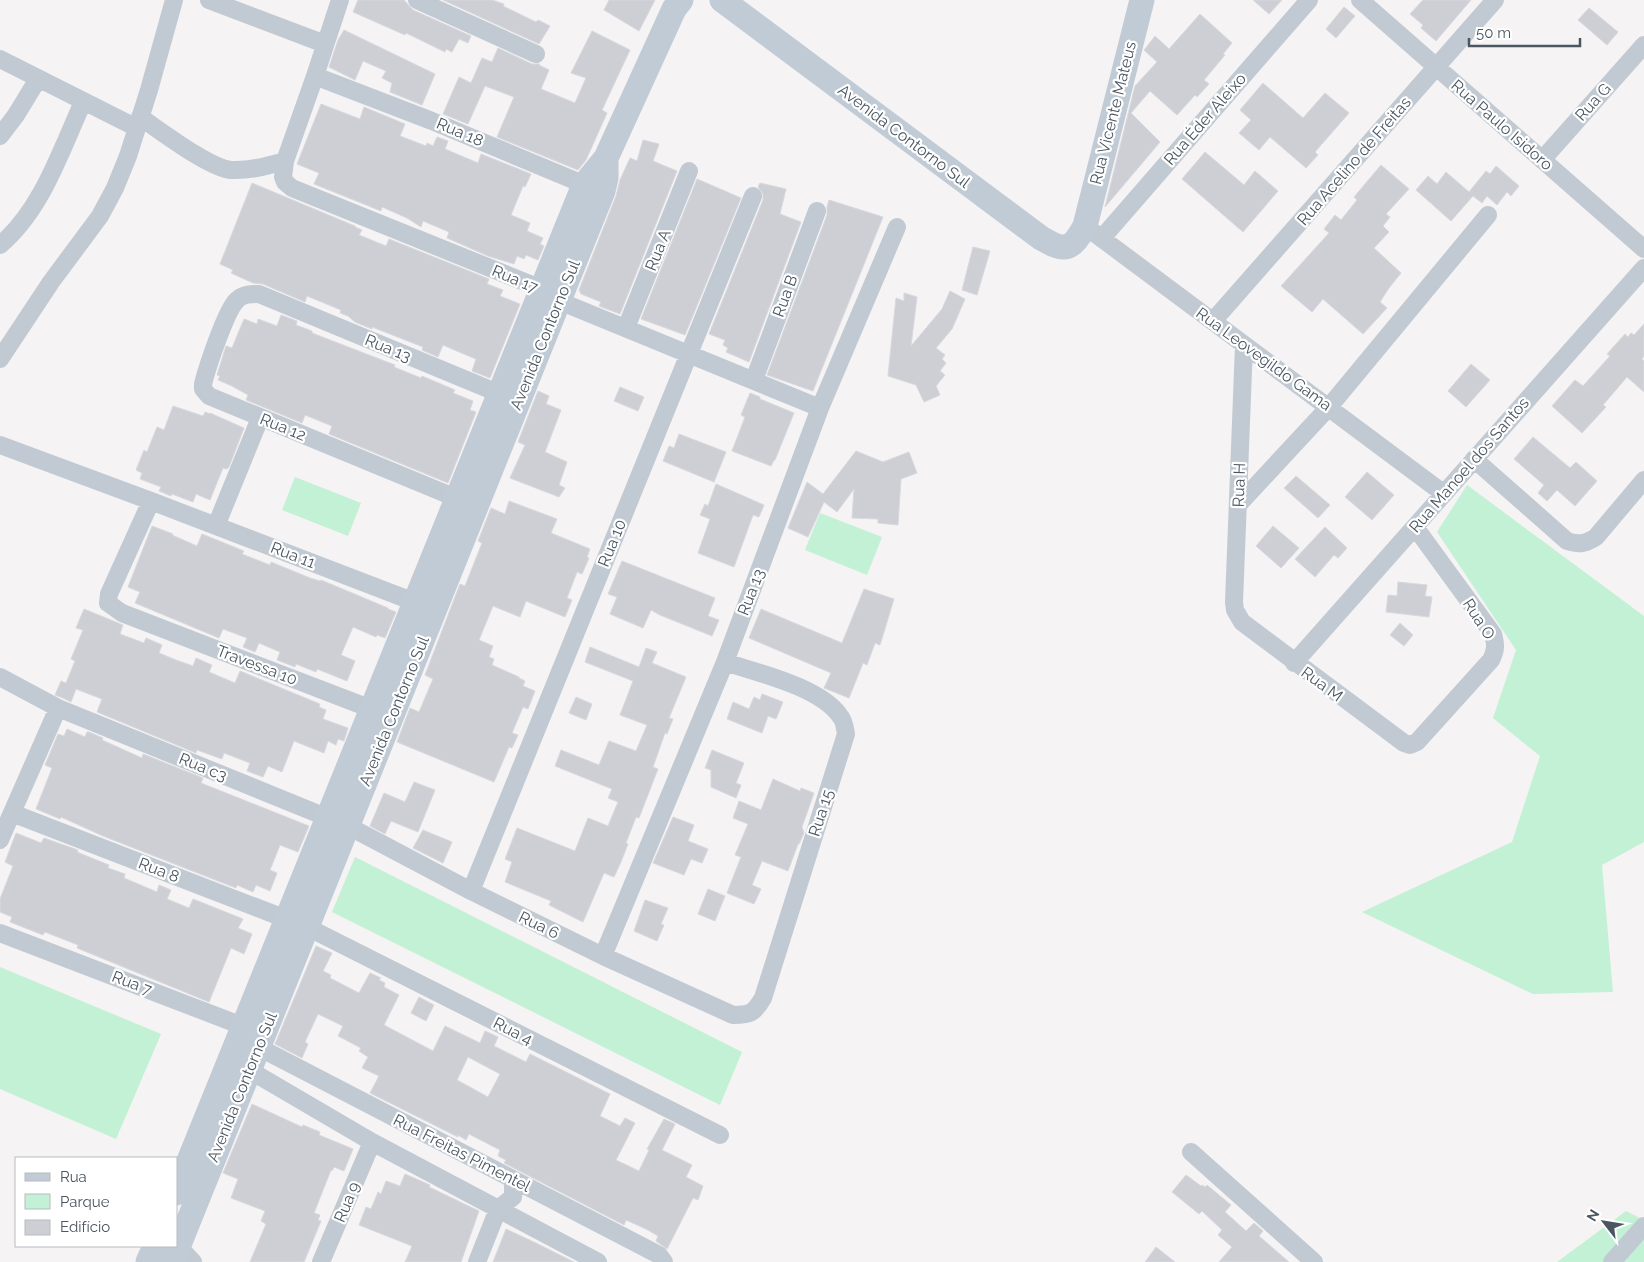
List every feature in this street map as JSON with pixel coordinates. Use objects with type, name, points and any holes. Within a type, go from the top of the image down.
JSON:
[{"type":"street","points":[[0,359],[51,282],[100,216],[115,188],[139,123],[174,0]]},
{"type":"street","points":[[209,0],[325,44]]},
{"type":"street","points":[[0,59],[84,102],[139,123],[219,167],[229,170],[250,170],[285,161],[340,0]]},
{"type":"street","points":[[417,0],[536,54]]},
{"type":"street","name":"Avenida Contorno Sul","points":[[178,1188],[255,1036],[297,924],[550,295],[594,188],[606,178],[606,158],[674,9],[681,0]]},
{"type":"street","name":"Avenida Contorno Sul","points":[[722,0],[1041,238],[1062,248],[1093,232]]},
{"type":"street","name":"Rua Vicente Mateus","points":[[1093,232],[1142,0]]},
{"type":"street","name":"Rua Éder Aleixo","points":[[1093,232],[1309,0]]},
{"type":"street","name":"Rua Paulo Isidoro","points":[[1360,0],[1644,249]]},
{"type":"street","name":"Rua Acelino de Freitas","points":[[1213,321],[1495,0]]},
{"type":"street","name":"Rua G","points":[[1542,160],[1644,45]]},
{"type":"street","name":"Rua 18","points":[[315,76],[432,121],[594,188]]},
{"type":"street","points":[[0,136],[16,115],[38,79]]},
{"type":"street","points":[[0,245],[29,214],[41,195],[84,102]]},
{"type":"street","name":"Rua 17","points":[[285,161],[283,177],[285,182],[292,188],[820,408]]},
{"type":"street","name":"Rua A","points":[[626,328],[689,171]]},
{"type":"street","name":"Rua 10","points":[[471,891],[753,196]]},
{"type":"street","name":"Rua B","points":[[754,380],[817,211]]},
{"type":"street","points":[[1238,505],[1329,407],[1488,215]]},
{"type":"street","name":"Rua 13","points":[[603,956],[725,662],[820,408],[897,228]]},
{"type":"street","name":"Rua Leovegildo Gama","points":[[1093,232],[1443,493]]},
{"type":"street","name":"Rua Manoel dos Santos","points":[[1294,663],[1644,268]]},
{"type":"street","name":"Rua 13","points":[[259,294],[509,397]]},
{"type":"street","name":"Rua 12","points":[[259,294],[241,296],[235,302],[220,332],[203,384],[203,389],[209,396],[467,503]]},
{"type":"street","name":"Rua H","points":[[1242,622],[1235,610],[1234,602],[1244,345]]},
{"type":"street","points":[[216,526],[260,418]]},
{"type":"street","name":"Rua 11","points":[[0,445],[425,606]]},
{"type":"street","points":[[1474,459],[1567,541],[1577,544],[1586,544],[1596,537],[1644,480]]},
{"type":"street","name":"Travessa 10","points":[[151,501],[109,594],[108,603],[122,613],[382,713]]},
{"type":"street","name":"Rua O","points":[[1404,744],[1410,745],[1417,742],[1491,660],[1496,650],[1493,634],[1415,527]]},
{"type":"street","name":"Rua M","points":[[1242,622],[1404,744]]},
{"type":"street","name":"Rua 15","points":[[725,662],[807,690],[826,701],[841,716],[846,734],[763,998],[756,1010],[748,1015],[733,1015]]},
{"type":"street","name":"Rua c3","points":[[0,677],[58,708],[339,821]]},
{"type":"street","points":[[0,840],[58,708]]},
{"type":"street","name":"Rua 8","points":[[12,812],[297,924]]},
{"type":"street","name":"Rua 6","points":[[339,821],[471,891],[603,956],[733,1015]]},
{"type":"street","name":"Rua 4","points":[[297,924],[720,1134]]},
{"type":"street","name":"Rua 7","points":[[0,933],[255,1036]]},
{"type":"street","name":"Avenida Contorno Sul","points":[[178,1244],[249,1070],[255,1036]]},
{"type":"street","name":"Rua Freitas Pimentel","points":[[255,1036],[513,1180],[659,1255],[664,1262]]},
{"type":"street","name":"Rua Freitas Pimentel","points":[[249,1070],[372,1142],[598,1262]]},
{"type":"street","name":"Rua 9","points":[[321,1262],[372,1142]]},
{"type":"street","points":[[1191,1152],[1314,1262]]},
{"type":"street","points":[[476,1262],[498,1209],[513,1197],[513,1180]]},
{"type":"street","points":[[1612,1262],[1644,1226]]},
{"type":"street","name":"Avenida Contorno Sul","points":[[148,1262],[174,1254]]},
{"type":"green space","points":[[295,477],[361,503],[348,536],[282,510]]},
{"type":"green space","points":[[1467,485],[1644,616],[1644,842],[1602,865],[1613,992],[1533,994],[1362,912],[1512,842],[1540,756],[1493,718],[1516,650],[1437,532]]},
{"type":"green space","points":[[820,513],[882,537],[867,575],[805,550]]},
{"type":"green space","points":[[355,857],[742,1052],[720,1105],[332,912]]},
{"type":"green space","points":[[0,967],[161,1034],[116,1139],[0,1089]]},
{"type":"green space","points":[[1626,1211],[1644,1220],[1644,1262],[1557,1262]]},
{"type":"building","points":[[358,0],[404,0],[413,10],[471,36],[468,43],[459,39],[452,52],[446,49],[445,52],[406,33],[405,35],[353,12]]},
{"type":"building","points":[[443,0],[492,0],[504,4],[503,6],[536,22],[538,20],[550,26],[539,44]]},
{"type":"building","points":[[609,0],[655,0],[639,31],[604,10]]},
{"type":"building","points":[[1253,0],[1282,0],[1269,14]]},
{"type":"building","points":[[1423,0],[1471,0],[1436,41],[1421,28],[1423,25],[1410,14]]},
{"type":"building","points":[[1344,7],[1355,16],[1336,38],[1326,29]]},
{"type":"building","points":[[1589,8],[1618,32],[1607,45],[1578,20]]},
{"type":"building","points":[[1200,14],[1232,43],[1223,54],[1225,55],[1204,80],[1209,84],[1197,97],[1195,95],[1177,115],[1150,91],[1131,113],[1160,142],[1105,207],[1135,86],[1157,62],[1144,50],[1155,36],[1169,49]]},
{"type":"building","points":[[344,30],[435,74],[422,105],[390,92],[392,83],[382,78],[386,71],[363,61],[355,80],[329,67],[338,40]]},
{"type":"building","points":[[592,31],[630,50],[602,110],[607,113],[586,160],[578,170],[497,137],[514,97],[485,86],[468,124],[443,114],[459,77],[471,83],[482,58],[492,62],[498,48],[532,64],[540,64],[549,70],[541,89],[575,103],[586,78],[571,73]]},
{"type":"building","points":[[1263,83],[1303,118],[1325,93],[1349,113],[1315,152],[1318,155],[1306,168],[1270,137],[1259,150],[1239,133],[1251,120],[1240,110]]},
{"type":"building","points":[[321,104],[360,119],[364,107],[405,124],[400,136],[426,146],[427,143],[433,146],[437,137],[448,141],[445,149],[478,163],[481,154],[531,174],[525,187],[523,186],[511,215],[530,223],[527,231],[543,238],[540,244],[544,246],[538,260],[526,255],[524,259],[517,256],[514,264],[488,256],[447,238],[449,232],[423,221],[421,227],[407,218],[382,207],[381,211],[314,184],[319,173],[297,164]]},
{"type":"building","points":[[643,140],[659,144],[653,161],[677,171],[620,314],[599,306],[601,302],[581,294],[579,290],[616,196],[620,180],[630,158],[637,161]]},
{"type":"building","points":[[1205,152],[1244,185],[1255,171],[1278,191],[1243,232],[1182,179]]},
{"type":"building","points":[[1381,165],[1409,189],[1386,214],[1390,217],[1383,226],[1389,232],[1374,248],[1401,273],[1380,302],[1387,308],[1363,334],[1323,299],[1312,312],[1281,286],[1329,233],[1324,229],[1335,215],[1341,220],[1357,200],[1354,197]]},
{"type":"building","points":[[1496,166],[1519,186],[1511,196],[1507,192],[1497,205],[1487,196],[1482,203],[1473,196],[1451,221],[1416,190],[1428,176],[1437,184],[1446,172],[1469,192],[1486,171],[1490,174]]},
{"type":"building","points":[[697,179],[741,198],[685,335],[641,319]]},
{"type":"building","points":[[252,183],[355,226],[362,230],[359,235],[386,246],[389,239],[489,279],[487,284],[503,290],[500,296],[520,304],[490,378],[472,371],[476,359],[443,345],[438,357],[422,350],[423,347],[355,322],[348,316],[340,313],[341,310],[307,296],[305,302],[263,284],[253,283],[231,273],[233,270],[220,264]]},
{"type":"building","points":[[760,183],[786,189],[780,214],[801,222],[749,362],[726,352],[728,348],[723,345],[725,340],[709,334],[763,200],[763,194],[758,187]]},
{"type":"building","points":[[829,200],[883,217],[813,391],[767,375],[827,215]]},
{"type":"building","points":[[973,247],[990,251],[977,295],[962,290]]},
{"type":"building","points":[[950,291],[965,299],[952,329],[936,348],[945,355],[942,359],[946,363],[940,371],[945,375],[936,386],[940,395],[924,402],[916,385],[888,376],[896,298],[904,301],[904,293],[917,297],[911,346],[942,309]]},
{"type":"building","points":[[281,315],[297,321],[296,325],[312,331],[312,333],[395,365],[394,367],[421,378],[422,376],[455,390],[453,393],[473,401],[470,410],[476,412],[448,483],[329,434],[332,426],[305,415],[302,423],[246,400],[248,395],[218,380],[220,376],[217,375],[226,346],[232,348],[244,319],[257,324],[258,319],[277,326]]},
{"type":"building","points":[[1644,324],[1644,356],[1642,359],[1644,361],[1644,392],[1627,377],[1603,405],[1606,407],[1582,433],[1552,406],[1575,380],[1583,386],[1610,356],[1607,354],[1625,334],[1628,337],[1631,333],[1634,335]]},
{"type":"building","points":[[1471,364],[1490,380],[1466,407],[1448,391]]},
{"type":"building","points":[[620,387],[644,397],[638,411],[614,401]]},
{"type":"building","points":[[538,391],[549,396],[546,404],[561,410],[545,452],[567,462],[559,485],[565,488],[559,497],[510,478],[525,445],[518,442]]},
{"type":"building","points":[[750,393],[794,413],[771,466],[732,451],[745,417],[741,415]]},
{"type":"building","points":[[173,406],[203,416],[205,412],[210,413],[244,428],[229,467],[227,469],[223,468],[210,500],[196,494],[193,502],[172,494],[171,496],[159,491],[161,487],[140,479],[142,473],[136,470],[144,450],[147,452],[157,427],[164,430]]},
{"type":"building","points":[[679,434],[726,452],[714,482],[663,461],[669,446],[674,448]]},
{"type":"building","points":[[1533,437],[1570,468],[1576,462],[1597,481],[1575,506],[1557,490],[1547,501],[1538,493],[1544,485],[1514,459]]},
{"type":"building","points":[[856,451],[883,462],[909,452],[917,473],[901,479],[898,525],[878,523],[878,519],[852,518],[854,489],[837,512],[824,502],[808,537],[788,528],[807,482],[823,494]]},
{"type":"building","points":[[1367,472],[1394,495],[1372,520],[1345,497]]},
{"type":"building","points":[[1296,476],[1330,505],[1318,518],[1284,488]]},
{"type":"building","points":[[716,484],[764,505],[759,517],[753,515],[734,567],[698,553],[710,519],[700,515],[705,504],[708,506]]},
{"type":"building","points":[[509,501],[557,519],[551,533],[590,549],[587,557],[589,558],[582,574],[577,572],[567,598],[572,600],[565,617],[526,601],[520,617],[493,606],[481,635],[479,640],[493,646],[489,657],[494,659],[492,665],[519,677],[525,681],[523,686],[535,691],[528,709],[523,707],[512,733],[518,735],[512,748],[509,747],[494,782],[397,742],[410,708],[419,712],[433,679],[425,675],[460,584],[465,586],[482,543],[478,541],[491,508],[505,514]]},
{"type":"building","points":[[152,526],[197,546],[202,534],[244,551],[242,554],[270,565],[271,562],[310,578],[321,580],[396,612],[385,638],[377,635],[376,637],[353,627],[341,655],[355,661],[347,681],[317,669],[316,672],[296,664],[295,667],[277,660],[280,652],[259,643],[255,652],[243,647],[247,638],[223,629],[219,638],[135,603],[140,592],[128,587]]},
{"type":"building","points":[[1273,526],[1299,548],[1281,568],[1256,546]]},
{"type":"building","points":[[1325,527],[1347,548],[1338,558],[1334,555],[1315,577],[1295,559]]},
{"type":"building","points":[[622,561],[715,598],[708,616],[719,620],[712,636],[651,610],[643,628],[610,614],[617,597],[608,594]]},
{"type":"building","points":[[1398,582],[1427,585],[1425,596],[1432,597],[1429,617],[1386,612],[1388,595],[1397,596]]},
{"type":"building","points":[[864,589],[894,599],[880,645],[875,643],[867,665],[863,663],[849,698],[824,688],[831,673],[749,638],[761,609],[842,643]]},
{"type":"building","points":[[84,609],[123,625],[120,634],[144,643],[146,638],[162,645],[159,653],[176,660],[193,666],[196,658],[212,665],[209,672],[235,683],[240,671],[320,704],[319,707],[326,710],[323,719],[348,728],[344,741],[338,739],[336,745],[328,741],[324,753],[294,741],[282,772],[268,766],[263,777],[247,771],[250,763],[224,753],[222,759],[197,750],[196,753],[97,712],[102,699],[76,689],[71,702],[55,695],[61,681],[66,683],[75,661],[71,659],[83,630],[76,628]]},
{"type":"building","points":[[1400,623],[1413,635],[1404,646],[1390,635]]},
{"type":"building","points":[[590,647],[639,667],[646,648],[657,652],[652,663],[686,677],[669,718],[673,719],[667,734],[665,733],[653,767],[658,769],[639,818],[636,817],[621,862],[614,877],[604,873],[583,922],[549,905],[551,901],[505,882],[512,862],[505,859],[517,828],[575,851],[588,818],[608,826],[618,802],[608,798],[612,789],[555,766],[561,750],[599,765],[609,741],[636,751],[647,725],[620,715],[633,681],[585,662]]},
{"type":"building","points":[[762,694],[783,702],[776,719],[768,716],[762,733],[727,719],[733,702],[749,709],[754,697],[760,700]]},
{"type":"building","points":[[576,697],[592,704],[586,720],[569,713]]},
{"type":"building","points":[[67,729],[85,737],[87,732],[89,732],[142,758],[143,754],[203,778],[201,783],[309,826],[298,852],[280,845],[270,870],[277,873],[270,891],[256,885],[253,892],[237,885],[236,888],[103,836],[61,817],[60,819],[36,809],[52,768],[45,765],[58,734],[64,736]]},
{"type":"building","points":[[712,750],[744,763],[736,783],[741,785],[736,798],[711,787],[711,770],[705,768]]},
{"type":"building","points":[[773,779],[800,791],[801,788],[814,793],[802,827],[804,833],[788,871],[762,861],[752,885],[761,889],[754,904],[727,893],[741,857],[735,855],[748,824],[733,818],[739,801],[761,810]]},
{"type":"building","points":[[414,782],[435,790],[418,832],[391,821],[385,834],[370,826],[384,793],[405,802]]},
{"type":"building","points":[[673,817],[694,825],[688,841],[708,849],[702,863],[691,859],[684,875],[653,863]]},
{"type":"building","points":[[423,830],[452,842],[443,863],[413,848]]},
{"type":"building","points":[[16,833],[41,843],[44,838],[78,850],[77,852],[109,865],[108,868],[125,874],[124,878],[157,892],[159,885],[171,890],[167,899],[189,908],[193,899],[243,919],[238,928],[252,934],[244,954],[231,948],[209,1002],[77,948],[78,945],[45,932],[43,935],[10,922],[12,917],[0,912],[0,899],[13,866],[5,862]]},
{"type":"building","points":[[708,889],[725,896],[715,921],[698,914]]},
{"type":"building","points":[[645,900],[668,908],[661,924],[664,925],[657,941],[634,931]]},
{"type":"building","points":[[316,946],[332,953],[323,971],[331,975],[330,978],[359,993],[370,973],[381,978],[379,980],[385,983],[384,987],[399,995],[384,1025],[433,1051],[445,1026],[480,1043],[485,1031],[498,1037],[494,1046],[526,1062],[530,1054],[610,1094],[600,1116],[620,1126],[625,1118],[635,1123],[616,1160],[639,1171],[649,1150],[647,1149],[664,1119],[675,1124],[662,1150],[692,1165],[686,1177],[703,1186],[698,1200],[693,1198],[667,1249],[656,1241],[658,1236],[648,1230],[626,1220],[624,1225],[504,1163],[506,1160],[498,1156],[500,1150],[469,1134],[466,1140],[458,1135],[458,1137],[370,1093],[379,1076],[362,1068],[368,1057],[359,1051],[361,1048],[338,1036],[343,1026],[318,1014],[305,1042],[308,1044],[302,1058],[275,1044]],"holes":[[[468,1057],[500,1074],[488,1097],[457,1080]]]},
{"type":"building","points":[[419,997],[434,1005],[426,1021],[411,1013]]},
{"type":"building","points":[[252,1104],[302,1127],[303,1125],[320,1132],[319,1135],[353,1149],[344,1171],[334,1167],[331,1170],[314,1213],[320,1215],[318,1220],[321,1221],[304,1262],[250,1262],[266,1224],[261,1221],[265,1211],[231,1198],[238,1179],[223,1173]]},
{"type":"building","points":[[405,1174],[479,1211],[461,1262],[405,1262],[412,1246],[359,1225],[366,1207],[371,1209],[378,1192],[381,1194],[386,1181],[400,1186]]},
{"type":"building","points":[[1186,1175],[1201,1186],[1205,1187],[1207,1185],[1231,1205],[1225,1212],[1246,1231],[1254,1223],[1263,1231],[1259,1236],[1289,1262],[1219,1262],[1232,1247],[1218,1235],[1222,1230],[1202,1211],[1199,1214],[1172,1192]]},
{"type":"building","points":[[506,1229],[536,1243],[574,1262],[493,1262]]},
{"type":"building","points":[[1156,1247],[1175,1262],[1145,1262]]}]
